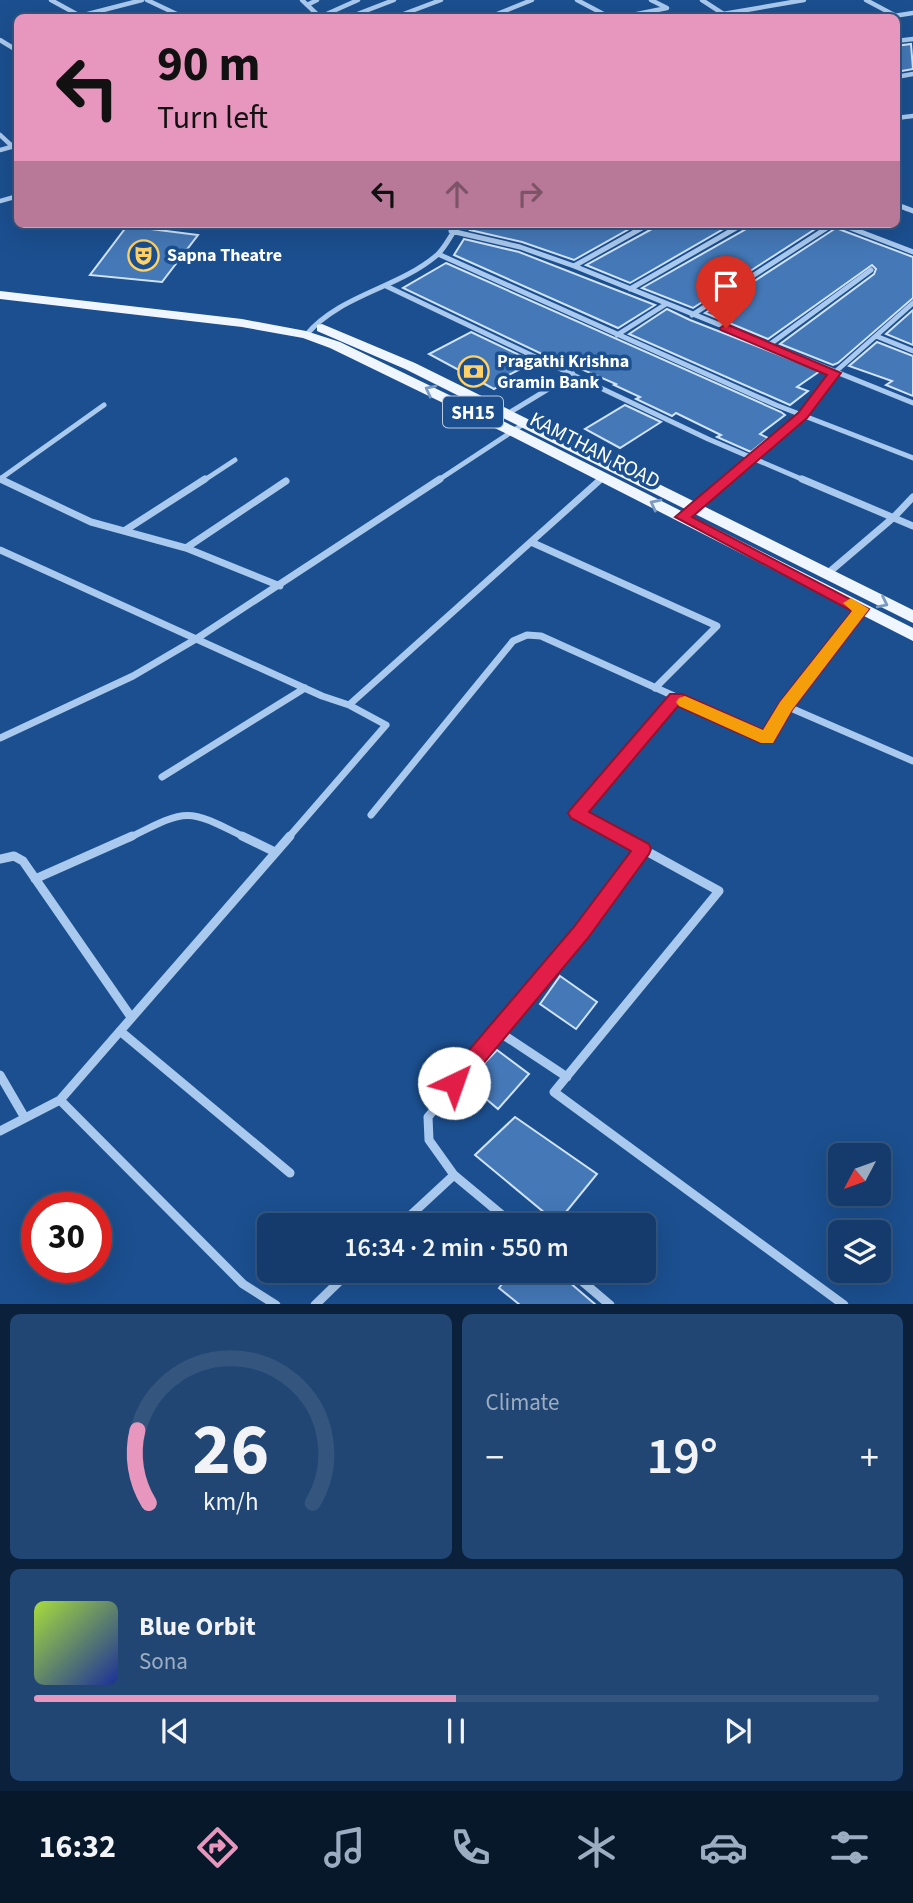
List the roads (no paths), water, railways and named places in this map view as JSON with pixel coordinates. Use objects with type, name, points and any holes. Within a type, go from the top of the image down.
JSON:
[{"type":"main road","name":"KAMTHAN ROAD","points":[[0,286],[242,323],[309,330],[411,366],[507,414],[518,427],[603,477],[827,574],[913,617]]},
{"type":"main road","name":"KAMTHAN ROAD","points":[[0,295],[116,303]]},
{"type":"main road","name":"KAMTHAN ROAD","points":[[309,330],[382,367],[518,427],[688,513],[913,635]]},
{"type":"street","points":[[51,0],[76,14]]},
{"type":"street","points":[[92,14],[142,0]]},
{"type":"street","points":[[148,0],[177,14]]},
{"type":"street","points":[[302,0],[316,14]]},
{"type":"street","points":[[306,5],[317,0]]},
{"type":"street","points":[[327,14],[358,0]]},
{"type":"street","points":[[357,14],[394,0]]},
{"type":"street","points":[[404,14],[441,0]]},
{"type":"street","points":[[497,14],[532,0]]},
{"type":"street","points":[[577,0],[603,14]]},
{"type":"street","points":[[637,14],[667,8],[651,0]]},
{"type":"street","points":[[702,0],[723,13],[804,0]]},
{"type":"street","points":[[763,0],[772,5]]},
{"type":"street","points":[[866,0],[892,14]]},
{"type":"street","points":[[309,330],[338,307],[386,286],[438,254],[455,228]]},
{"type":"street","points":[[575,266],[642,228]]},
{"type":"street","points":[[630,289],[736,228]]},
{"type":"street","points":[[692,315],[826,228]]},
{"type":"street","points":[[850,228],[913,252]]},
{"type":"street","points":[[451,232],[520,247],[575,266],[913,403]]},
{"type":"street","points":[[438,254],[802,415],[913,458]]},
{"type":"street","points":[[769,345],[871,270]]},
{"type":"street","points":[[386,286],[708,439],[754,456],[913,526]]},
{"type":"street","points":[[688,513],[802,415],[834,373],[913,303]]},
{"type":"street","points":[[617,335],[666,304]]},
{"type":"street","points":[[876,336],[913,351]]},
{"type":"street","points":[[507,414],[573,374]]},
{"type":"street","points":[[104,405],[0,479],[91,522],[186,548],[280,586]]},
{"type":"street","points":[[0,738],[133,676],[196,639],[518,427]]},
{"type":"street","points":[[124,531],[235,460]]},
{"type":"street","points":[[349,705],[603,477]]},
{"type":"street","points":[[186,548],[286,481]]},
{"type":"street","points":[[827,574],[894,517],[913,497]]},
{"type":"street","points":[[531,542],[717,626],[655,688]]},
{"type":"street","points":[[0,550],[305,688],[349,705],[386,725],[60,1101],[0,1131]]},
{"type":"street","points":[[370,815],[513,642],[527,635],[541,636],[767,738],[786,706],[862,609]]},
{"type":"street","points":[[162,777],[305,688]]},
{"type":"street","points":[[676,698],[577,813],[719,891],[554,1092],[844,1304]]},
{"type":"street","points":[[786,706],[913,761]]},
{"type":"street","points":[[35,879],[186,813],[198,814],[275,852]]},
{"type":"street","points":[[500,1213],[454,1175],[429,1140],[428,1117],[581,932],[642,849]]},
{"type":"street","points":[[0,859],[14,856],[23,861],[131,1017]]},
{"type":"street","points":[[120,1031],[290,1173]]},
{"type":"street","points":[[499,1032],[567,1077]]},
{"type":"street","points":[[0,1075],[25,1118]]},
{"type":"street","points":[[60,1101],[243,1284],[276,1304]]},
{"type":"street","points":[[413,1213],[454,1175]]},
{"type":"street","points":[[315,1304],[337,1283]]},
{"type":"street","points":[[585,1283],[610,1304]]},
{"type":"place","name":"Sapna Theatre","points":[[144,255]]},
{"type":"place","name":"Pragathi Krishna Gramin Bank","points":[[474,371]]}]
